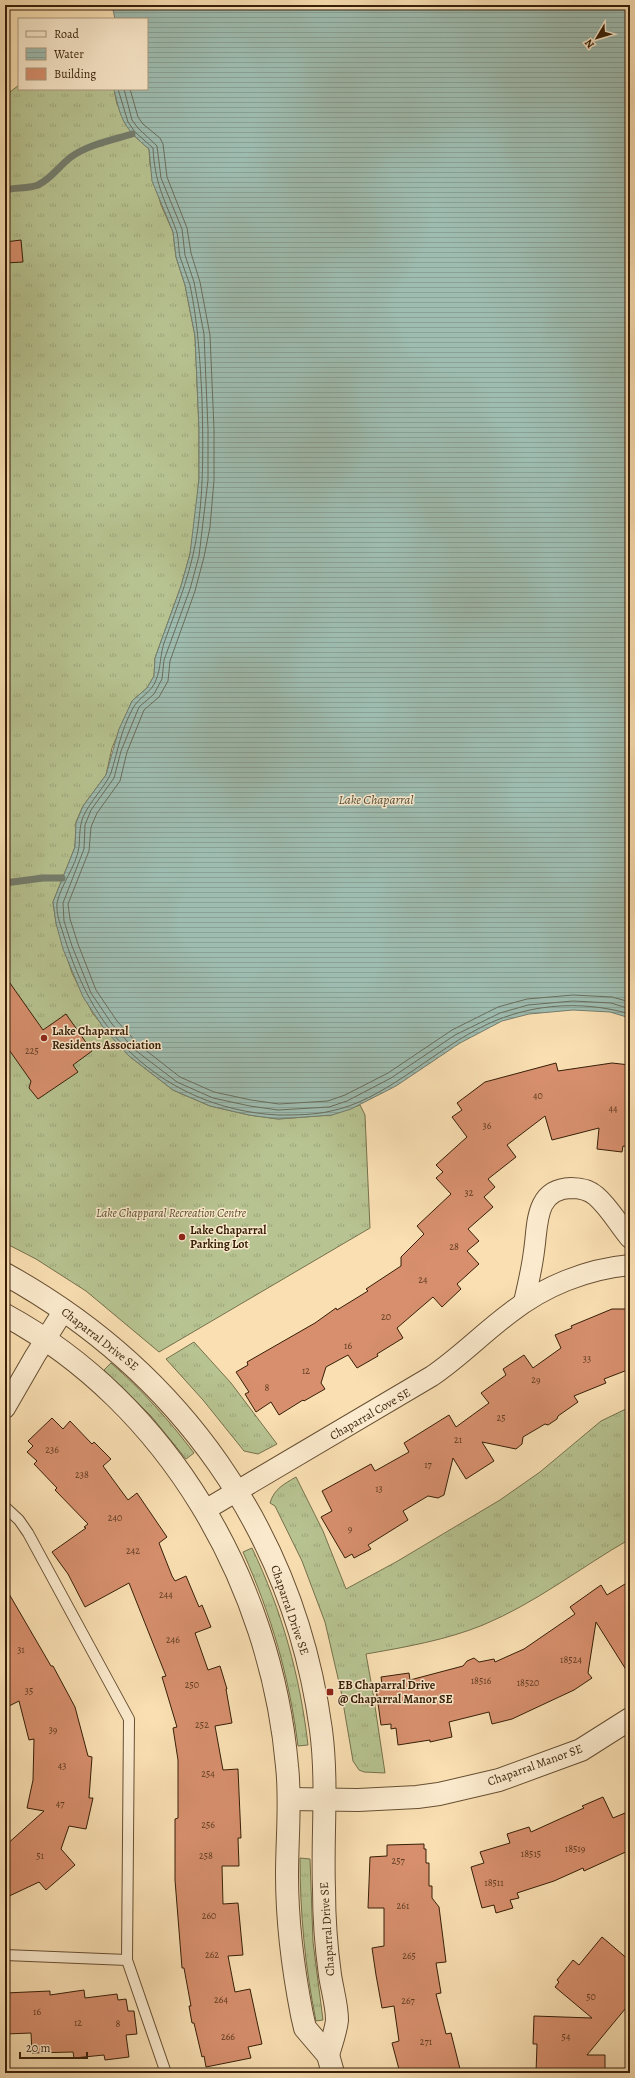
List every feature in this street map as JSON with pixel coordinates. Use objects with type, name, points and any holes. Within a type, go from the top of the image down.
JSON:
[{"type":"street","points":[[524,1302],[531,1269],[538,1216],[543,1204],[554,1192],[572,1188],[590,1191],[599,1198],[630,1238]]},
{"type":"street","name":"Chaparral Cove SE","points":[[205,1510],[432,1376],[455,1360],[495,1324],[524,1302],[570,1280],[589,1273],[630,1265]]},
{"type":"street","name":"Chaparral Drive SE","points":[[5,1274],[64,1310],[114,1348],[162,1392],[198,1435],[237,1491],[260,1532],[277,1569],[301,1635],[318,1715],[323,1747],[325,1800],[325,1920],[337,2020],[330,2064]]},
{"type":"street","points":[[5,1408],[64,1310]]},
{"type":"street","name":"Chaparral Drive SE","points":[[5,1315],[45,1340],[76,1363],[121,1403],[170,1460],[205,1510],[239,1576],[264,1642],[275,1683],[284,1734],[289,1799],[287,1890],[296,1986],[305,2028],[330,2064]]},
{"type":"street","name":"Chaparral Manor SE","points":[[289,1799],[325,1800],[417,1796],[439,1794],[499,1780],[581,1750],[630,1719]]},
{"type":"lane","points":[[5,1506],[16,1516],[28,1533],[129,1719],[127,1960],[166,2073]]},
{"type":"lane","points":[[5,1955],[127,1960]]},
{"type":"green space","name":"Lake Chapparal Recreation Centre","points":[[18,86],[18,90],[114,90],[117,104],[132,134],[149,149],[150,164],[161,205],[173,232],[176,257],[185,285],[195,336],[199,429],[199,479],[195,525],[190,554],[181,586],[155,658],[154,676],[147,688],[132,701],[112,748],[106,775],[83,806],[76,822],[75,847],[53,902],[56,923],[72,973],[93,1014],[129,1056],[173,1090],[210,1106],[249,1115],[278,1119],[331,1115],[360,1105],[365,1115],[370,1228],[159,1352],[86,1291],[36,1259],[5,1243],[5,96]]},
{"type":"green space","points":[[194,1342],[231,1383],[277,1444],[258,1454],[244,1451],[203,1400],[166,1359]]},
{"type":"green space","points":[[111,1363],[155,1406],[194,1453],[186,1459],[151,1416],[104,1370]]},
{"type":"green space","points":[[630,1407],[630,1539],[540,1596],[483,1625],[440,1639],[366,1654],[385,1773],[364,1772],[359,1770],[353,1761],[341,1691],[325,1622],[302,1561],[275,1506],[270,1503],[274,1494],[277,1490],[296,1477],[323,1531],[346,1589],[396,1562],[500,1500],[540,1472],[601,1421]]},
{"type":"green space","points":[[252,1548],[263,1572],[281,1620],[288,1644],[295,1669],[305,1719],[308,1745],[298,1746],[290,1695],[278,1647],[263,1600],[243,1552]]},
{"type":"green space","points":[[300,1858],[310,1859],[313,1942],[323,2020],[316,2021],[304,1940]]},
{"type":"water","name":"Lake Chaparral","points":[[112,5],[630,5],[630,1018],[610,1012],[573,1010],[529,1014],[502,1021],[460,1043],[396,1086],[351,1109],[332,1115],[278,1119],[249,1115],[210,1106],[173,1090],[129,1056],[105,1030],[83,997],[63,949],[56,923],[53,902],[75,847],[76,823],[83,806],[106,775],[119,729],[132,701],[147,688],[154,676],[155,658],[181,586],[190,554],[199,479],[199,429],[195,336],[185,285],[176,257],[173,232],[152,181],[149,149],[134,135],[125,123],[119,109],[114,90],[148,90],[148,18],[115,18]]},
{"type":"building","points":[[21,240],[23,262],[5,263],[5,242]]},
{"type":"building","name":"Lake Chaparral Residents Association","points":[[5,976],[43,1030],[66,1014],[92,1051],[73,1065],[78,1072],[38,1099],[29,1088],[31,1081],[5,1044]]},
{"type":"building","points":[[556,1063],[558,1071],[612,1063],[630,1065],[630,1147],[623,1146],[622,1152],[597,1149],[599,1128],[552,1140],[545,1116],[507,1145],[516,1157],[488,1179],[495,1187],[484,1197],[493,1207],[468,1229],[479,1241],[467,1251],[479,1264],[457,1284],[461,1289],[442,1307],[433,1297],[397,1328],[403,1338],[377,1354],[378,1356],[357,1368],[348,1355],[326,1367],[321,1383],[325,1389],[304,1401],[303,1400],[279,1415],[271,1402],[256,1412],[245,1394],[249,1392],[236,1372],[248,1365],[247,1362],[315,1323],[336,1308],[337,1310],[368,1291],[366,1289],[401,1266],[401,1257],[424,1234],[417,1226],[451,1194],[436,1178],[443,1172],[436,1165],[467,1137],[452,1117],[462,1110],[457,1103],[485,1082]]},
{"type":"building","points":[[612,1309],[630,1309],[630,1369],[604,1379],[606,1383],[574,1396],[578,1402],[548,1425],[545,1424],[523,1437],[522,1444],[516,1449],[482,1442],[494,1461],[466,1479],[453,1458],[444,1495],[438,1498],[428,1496],[403,1511],[408,1520],[368,1545],[371,1549],[354,1558],[352,1554],[345,1558],[321,1517],[332,1511],[322,1491],[371,1464],[375,1471],[409,1452],[404,1443],[449,1415],[456,1427],[489,1403],[481,1393],[506,1375],[503,1369],[524,1355],[533,1368],[561,1348],[555,1335],[572,1328],[571,1326]]},
{"type":"building","points":[[52,1418],[63,1429],[70,1421],[92,1444],[94,1442],[111,1459],[103,1466],[128,1500],[137,1493],[167,1537],[159,1543],[172,1576],[175,1581],[186,1576],[199,1607],[202,1605],[211,1627],[195,1633],[208,1670],[220,1666],[227,1689],[232,1723],[215,1726],[223,1770],[238,1769],[241,1838],[238,1838],[239,1866],[222,1866],[223,1904],[238,1903],[243,1955],[228,1956],[235,1992],[250,1989],[262,2044],[248,2047],[251,2058],[206,2067],[204,2056],[202,2057],[194,2023],[192,2023],[189,2006],[191,2006],[184,1968],[182,1968],[175,1880],[175,1819],[178,1818],[178,1760],[173,1728],[177,1727],[162,1677],[166,1676],[129,1583],[85,1607],[68,1574],[52,1552],[86,1528],[84,1527],[88,1524],[55,1490],[57,1488],[34,1464],[37,1461],[27,1452],[33,1446],[28,1441]]},
{"type":"building","points":[[630,1581],[630,1676],[596,1622],[588,1673],[592,1678],[574,1690],[512,1719],[492,1724],[489,1712],[449,1722],[452,1737],[430,1742],[430,1740],[398,1745],[396,1728],[391,1729],[391,1724],[381,1725],[376,1689],[383,1689],[381,1677],[409,1673],[410,1680],[463,1666],[467,1661],[474,1658],[479,1662],[494,1659],[495,1662],[524,1649],[575,1614],[570,1607],[601,1585],[607,1595]]},
{"type":"building","points":[[5,1587],[51,1666],[53,1666],[75,1707],[88,1756],[92,1757],[89,1798],[93,1798],[86,1829],[69,1826],[61,1849],[75,1865],[46,1890],[39,1882],[5,1898],[5,1846],[44,1811],[27,1808],[33,1780],[34,1739],[29,1740],[19,1701],[5,1708]]},
{"type":"building","points":[[603,1797],[613,1818],[630,1811],[630,1850],[584,1871],[583,1868],[554,1881],[517,1893],[519,1898],[510,1900],[513,1908],[496,1913],[494,1905],[482,1908],[471,1867],[484,1863],[480,1852],[510,1843],[507,1834],[529,1827],[531,1832],[584,1808],[582,1806]]},
{"type":"building","points":[[424,1844],[424,1849],[426,1849],[426,1863],[429,1863],[429,1886],[432,1886],[432,1898],[439,1907],[446,1962],[436,1963],[441,1993],[436,1994],[446,2034],[451,2033],[461,2073],[400,2073],[392,2043],[399,2041],[394,2006],[382,2008],[376,1975],[372,1948],[384,1946],[384,1908],[368,1908],[370,1857],[387,1856],[387,1845]]},
{"type":"building","points":[[602,1937],[630,1961],[630,2003],[587,2055],[605,2055],[605,2073],[536,2073],[537,2044],[533,2044],[534,2016],[592,2018],[555,1987],[559,1982],[557,1980],[573,1960],[579,1965]]},
{"type":"building","points":[[84,1990],[85,1998],[117,1994],[118,2000],[126,1999],[128,2011],[134,2011],[137,2034],[126,2035],[129,2057],[105,2060],[104,2055],[74,2058],[73,2052],[32,2053],[31,2033],[5,2034],[5,1993],[50,1991],[50,1995]]},
{"type":"waterway","points":[[5,190],[38,185],[47,179],[67,160],[84,149],[132,134]]},
{"type":"waterway","points":[[5,883],[43,878],[62,878]]},
{"type":"place","name":"Lake Chaparral Residents Association","points":[[44,1038]]},
{"type":"place","name":"Lake Chaparral Parking Lot","points":[[182,1237]]},
{"type":"place","name":"EB Chaparral Drive @ Chaparral Manor SE","points":[[330,1692]]}]
